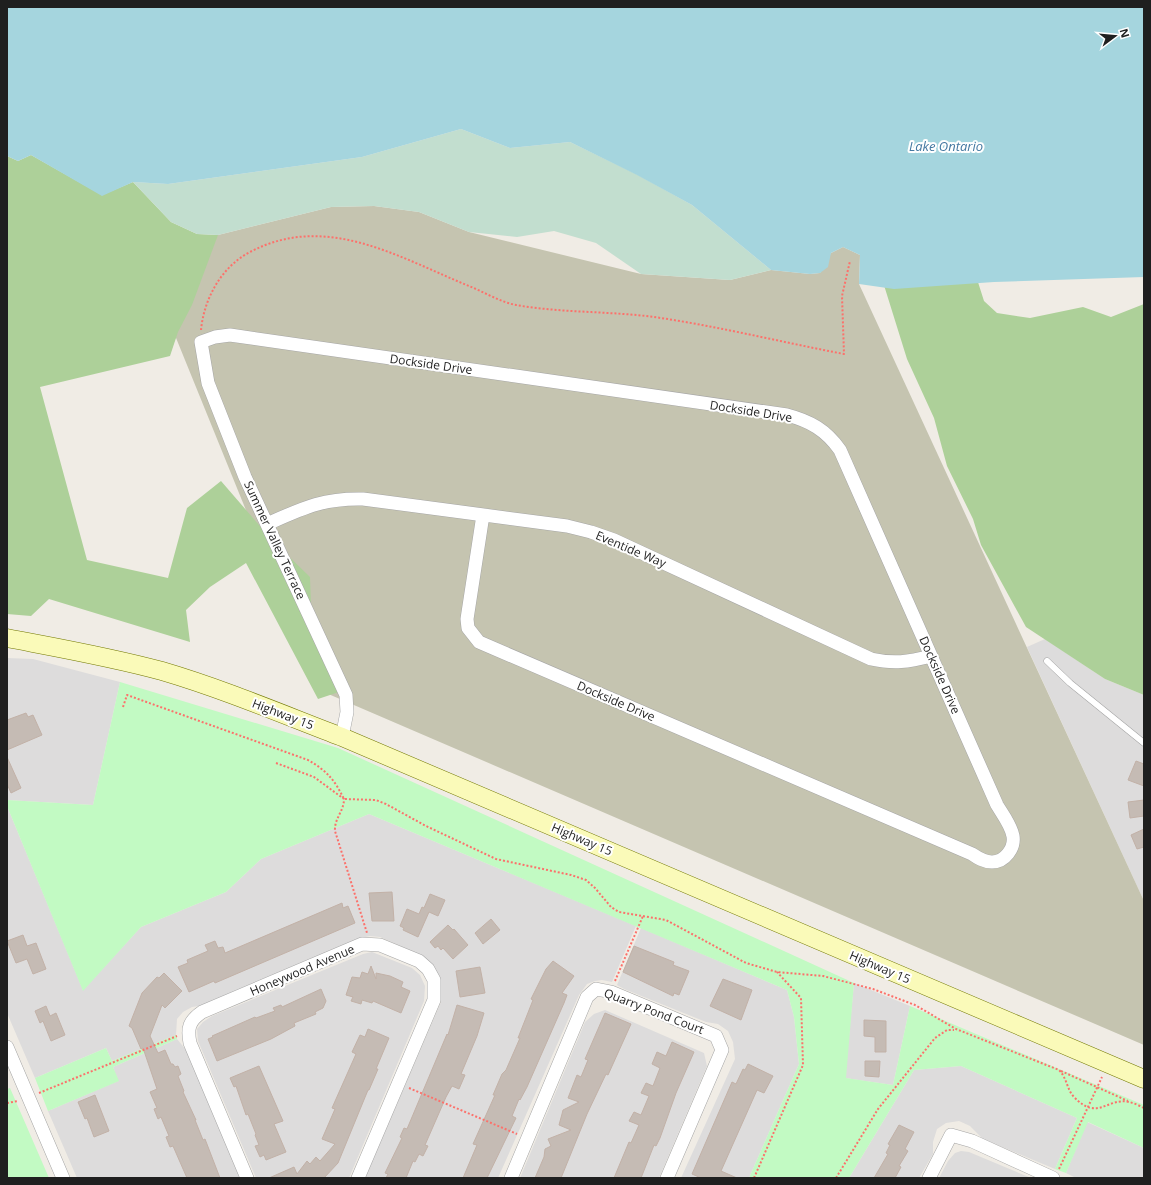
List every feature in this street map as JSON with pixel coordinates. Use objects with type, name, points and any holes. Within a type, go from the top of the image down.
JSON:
[{"type":"main road","name":"Highway 15","points":[[7,638],[72,650],[161,671],[225,692],[342,737],[1144,1079]]},
{"type":"street","name":"Dockside Drive","points":[[200,342],[215,337],[230,335],[779,414],[804,420],[818,427],[831,437],[840,450],[997,805],[1011,828],[1013,838],[1012,850],[1004,858],[993,862],[982,860],[972,854],[479,642],[468,628],[467,619],[483,515]]},
{"type":"street","name":"Summer Valley Terrace","points":[[200,342],[208,383],[245,477],[346,695],[347,712],[342,737]]},
{"type":"street","name":"Eventide Way","points":[[267,524],[307,506],[325,501],[363,499],[567,526],[614,540],[871,659],[890,663],[910,662],[931,656]]},
{"type":"street","name":"Honeywood Avenue","points":[[188,1032],[192,1019],[202,1012],[362,944],[380,944],[419,961],[428,969],[434,980],[434,1000],[358,1178]]},
{"type":"street","name":"Quarry Pond Court","points":[[511,1178],[587,997],[596,989],[611,992],[716,1036],[722,1050],[666,1178]]},
{"type":"street","points":[[188,1032],[190,1043],[247,1178]]},
{"type":"street","points":[[7,1048],[63,1178]]},
{"type":"street","points":[[929,1178],[951,1135],[972,1141],[1056,1174]]},
{"type":"lane","points":[[1047,661],[1070,683],[1144,743]]},
{"type":"path","points":[[200,342],[202,318],[212,292],[224,273],[240,257],[264,244],[290,237],[324,235],[367,244],[514,305],[654,317],[844,354],[842,296],[850,261]]},
{"type":"path","points":[[123,707],[127,694],[308,760],[323,768],[335,781],[344,799],[344,805],[335,823],[335,831],[371,944]]},
{"type":"path","points":[[276,763],[314,777],[344,799],[376,800],[386,804],[426,826],[496,859],[571,875],[586,880],[596,888],[611,907],[619,912],[666,920],[746,963],[777,972],[823,976],[873,989],[915,1005],[956,1030],[1059,1070],[1144,1108]]},
{"type":"path","points":[[611,992],[643,916]]},
{"type":"path","points":[[754,1178],[803,1064],[801,998],[777,972]]},
{"type":"path","points":[[836,1178],[878,1109],[935,1038],[947,1030],[956,1030]]},
{"type":"path","points":[[7,1103],[29,1098],[188,1032]]},
{"type":"path","points":[[1056,1174],[1109,1064]]},
{"type":"path","points":[[1059,1070],[1064,1075],[1073,1097],[1088,1108],[1100,1109],[1116,1102],[1129,1102]]},
{"type":"path","points":[[398,1083],[528,1139]]},
{"type":"shaded area","points":[[461,129],[510,148],[570,142],[638,175],[692,205],[771,270],[730,280],[641,274],[596,243],[554,231],[517,237],[469,232],[419,212],[374,206],[331,207],[218,235],[197,234],[171,222],[133,182],[168,184],[362,157]]},
{"type":"shaded area","points":[[374,206],[419,212],[469,232],[641,274],[730,280],[771,270],[810,274],[820,273],[831,253],[843,247],[860,255],[859,284],[1144,901],[1144,1045],[319,690],[146,264],[218,235],[331,207]]},
{"type":"shaded area","points":[[1045,639],[1105,679],[1144,695],[1144,901],[1027,647]]},
{"type":"shaded area","points":[[7,658],[33,659],[120,682],[93,805],[7,800]]},
{"type":"shaded area","points":[[7,806],[83,990],[141,927],[226,892],[261,859],[369,814],[636,926],[612,982],[602,980],[587,984],[579,995],[498,1178],[365,1178],[441,1002],[441,987],[438,974],[431,963],[416,953],[380,937],[370,936],[361,938],[206,1005],[192,1007],[183,1012],[177,1019],[176,1035],[112,1061],[106,1048],[35,1078],[7,1013]]},
{"type":"shaded area","points":[[641,928],[787,990],[794,1017],[799,1064],[749,1178],[681,1178],[735,1059],[733,1042],[728,1031],[718,1024],[706,1022],[617,985]]},
{"type":"shaded area","points":[[372,952],[412,968],[420,975],[425,986],[424,1001],[349,1178],[256,1178],[198,1041],[197,1029],[203,1022],[212,1016],[363,954]]},
{"type":"shaded area","points":[[854,983],[910,1006],[893,1085],[845,1078]]},
{"type":"shaded area","points":[[605,1010],[704,1053],[707,1066],[659,1178],[520,1178],[585,1022],[594,1014]]},
{"type":"shaded area","points":[[177,1039],[186,1050],[240,1178],[77,1178],[48,1111],[118,1081],[113,1067]]},
{"type":"shaded area","points":[[961,1066],[1077,1118],[1055,1169],[983,1139],[970,1126],[959,1121],[946,1123],[937,1129],[933,1142],[933,1154],[919,1178],[849,1178],[914,1070]]},
{"type":"shaded area","points":[[1087,1122],[1144,1148],[1144,1178],[1076,1178],[1066,1173]]},
{"type":"shaded area","points":[[961,1151],[969,1152],[1031,1178],[939,1178],[948,1161],[955,1153]]},
{"type":"green space","points":[[31,155],[102,195],[133,182],[171,222],[197,234],[218,235],[192,305],[178,332],[170,356],[40,387],[87,560],[168,578],[187,508],[221,481],[272,540],[310,577],[312,633],[339,692],[318,699],[246,563],[210,587],[186,610],[190,642],[49,599],[31,616],[7,614],[7,156],[18,161]]},
{"type":"green space","points":[[977,279],[984,301],[997,313],[1030,318],[1083,307],[1111,317],[1144,304],[1144,695],[1105,679],[1026,627],[981,545],[973,519],[947,466],[934,418],[907,359],[883,282]]},
{"type":"green space","points":[[120,682],[338,748],[854,983],[846,1078],[893,1085],[910,1006],[1144,1105],[1144,1148],[1088,1122],[1066,1173],[1055,1169],[1077,1118],[961,1066],[914,1070],[849,1178],[749,1178],[799,1064],[794,1017],[787,990],[369,814],[261,859],[226,892],[141,927],[83,991],[7,806],[7,800],[93,805]]},
{"type":"green space","points":[[176,1035],[177,1039],[113,1067],[119,1081],[48,1111],[35,1078],[106,1048],[112,1061]]},
{"type":"green space","points":[[10,1088],[49,1178],[7,1178],[7,1089]]},
{"type":"water","name":"Lake Ontario","points":[[7,7],[1144,7],[1144,277],[994,282],[894,289],[859,284],[860,255],[843,247],[831,253],[828,267],[820,273],[810,274],[771,270],[692,205],[637,175],[570,142],[510,148],[461,129],[362,157],[168,184],[133,182],[102,196],[31,155],[18,161],[7,156]]},
{"type":"building","points":[[26,713],[28,717],[33,715],[42,735],[7,750],[7,720]]},
{"type":"building","points":[[7,757],[21,788],[11,793],[7,784]]},
{"type":"building","points":[[1136,761],[1144,764],[1144,786],[1128,780]]},
{"type":"building","points":[[1144,800],[1144,816],[1130,818],[1128,802]]},
{"type":"building","points":[[1144,829],[1144,847],[1137,849],[1131,835]]},
{"type":"building","points":[[392,892],[394,921],[372,921],[369,893]]},
{"type":"building","points":[[430,894],[445,900],[438,916],[429,912],[418,937],[403,930],[404,928],[400,926],[407,909],[419,914],[422,907],[424,908]]},
{"type":"building","points":[[342,903],[343,908],[348,906],[355,923],[215,983],[214,981],[189,992],[178,967],[188,963],[187,960],[208,951],[205,945],[215,941],[218,948],[223,947],[225,953]]},
{"type":"building","points":[[491,919],[500,930],[483,944],[475,933]]},
{"type":"building","points":[[448,925],[453,930],[454,929],[468,945],[453,959],[443,948],[441,950],[438,946],[435,948],[430,942]]},
{"type":"building","points":[[23,935],[27,946],[36,943],[46,969],[33,974],[27,959],[16,963],[7,941]]},
{"type":"building","points":[[634,946],[674,962],[673,965],[689,971],[679,995],[674,993],[673,996],[623,972]]},
{"type":"building","points":[[553,961],[574,976],[562,993],[567,995],[564,1003],[527,1087],[520,1100],[519,1099],[512,1116],[516,1118],[487,1178],[463,1178],[477,1145],[473,1144],[495,1095],[493,1095],[502,1074],[506,1070],[520,1038],[518,1038],[533,1000],[531,999],[546,969]]},
{"type":"building","points":[[371,966],[376,979],[376,973],[390,976],[403,982],[401,987],[410,991],[401,1013],[373,1001],[372,1003],[362,1000],[361,1004],[351,1001],[353,997],[346,995],[352,977],[360,978],[362,972],[368,974]]},
{"type":"building","points":[[480,967],[485,993],[460,997],[456,971]]},
{"type":"building","points":[[164,973],[182,991],[165,1008],[162,1005],[150,1036],[158,1053],[165,1050],[171,1064],[175,1067],[178,1066],[181,1074],[178,1076],[184,1091],[183,1092],[196,1120],[203,1140],[205,1139],[220,1178],[187,1178],[173,1146],[170,1147],[166,1137],[169,1136],[161,1117],[158,1119],[154,1109],[157,1108],[150,1092],[157,1089],[143,1048],[141,1049],[132,1028],[129,1026],[142,993],[157,977],[159,978]]},
{"type":"building","points":[[723,979],[752,990],[741,1020],[710,1006]]},
{"type":"building","points":[[321,989],[326,1001],[323,1008],[315,1012],[316,1014],[294,1023],[295,1026],[271,1039],[217,1061],[208,1039],[213,1037],[212,1036],[255,1017],[256,1018],[275,1011],[273,1008],[281,1005],[282,1007]]},
{"type":"building","points":[[457,1005],[484,1013],[477,1036],[461,1074],[465,1075],[459,1089],[452,1086],[446,1097],[425,1145],[428,1146],[423,1156],[419,1154],[415,1162],[413,1161],[406,1178],[386,1178],[388,1174],[385,1173],[402,1138],[400,1137],[404,1128],[407,1129],[447,1034],[448,1035]]},
{"type":"building","points":[[46,1006],[50,1016],[56,1013],[65,1035],[51,1041],[43,1021],[40,1023],[35,1011]]},
{"type":"building","points":[[605,1013],[631,1024],[608,1075],[606,1074],[587,1114],[561,1178],[535,1178],[544,1157],[545,1149],[551,1146],[548,1139],[571,1130],[559,1125],[563,1110],[579,1102],[568,1098],[577,1075],[581,1077],[588,1060],[585,1059]]},
{"type":"building","points":[[864,1020],[886,1021],[886,1052],[875,1052],[875,1037],[864,1036]]},
{"type":"building","points":[[368,1029],[389,1038],[376,1069],[378,1069],[338,1163],[324,1178],[269,1178],[294,1167],[297,1174],[307,1161],[310,1164],[316,1157],[320,1161],[335,1144],[322,1139],[335,1109],[332,1108],[356,1054],[352,1052],[360,1035],[365,1037]]},
{"type":"building","points":[[672,1042],[694,1052],[676,1093],[660,1138],[656,1146],[654,1145],[641,1178],[614,1178],[629,1142],[631,1143],[639,1125],[629,1121],[634,1112],[641,1115],[649,1096],[641,1093],[646,1083],[653,1086],[660,1068],[652,1064],[657,1052],[666,1056]]},
{"type":"building","points":[[865,1061],[880,1061],[879,1077],[865,1076]]},
{"type":"building","points":[[748,1064],[773,1076],[764,1093],[757,1090],[721,1171],[737,1178],[701,1178],[692,1174],[732,1082],[736,1084],[743,1069],[745,1070]]},
{"type":"building","points":[[259,1066],[283,1121],[274,1124],[286,1152],[266,1160],[264,1155],[260,1157],[255,1146],[259,1145],[255,1135],[256,1134],[248,1114],[246,1115],[236,1086],[234,1087],[230,1078]]},
{"type":"building","points":[[95,1095],[109,1131],[94,1137],[87,1118],[85,1119],[78,1102]]},
{"type":"building","points":[[899,1125],[914,1132],[905,1149],[908,1151],[899,1166],[901,1167],[895,1178],[874,1178],[888,1154],[886,1153],[890,1145],[888,1144]]}]
